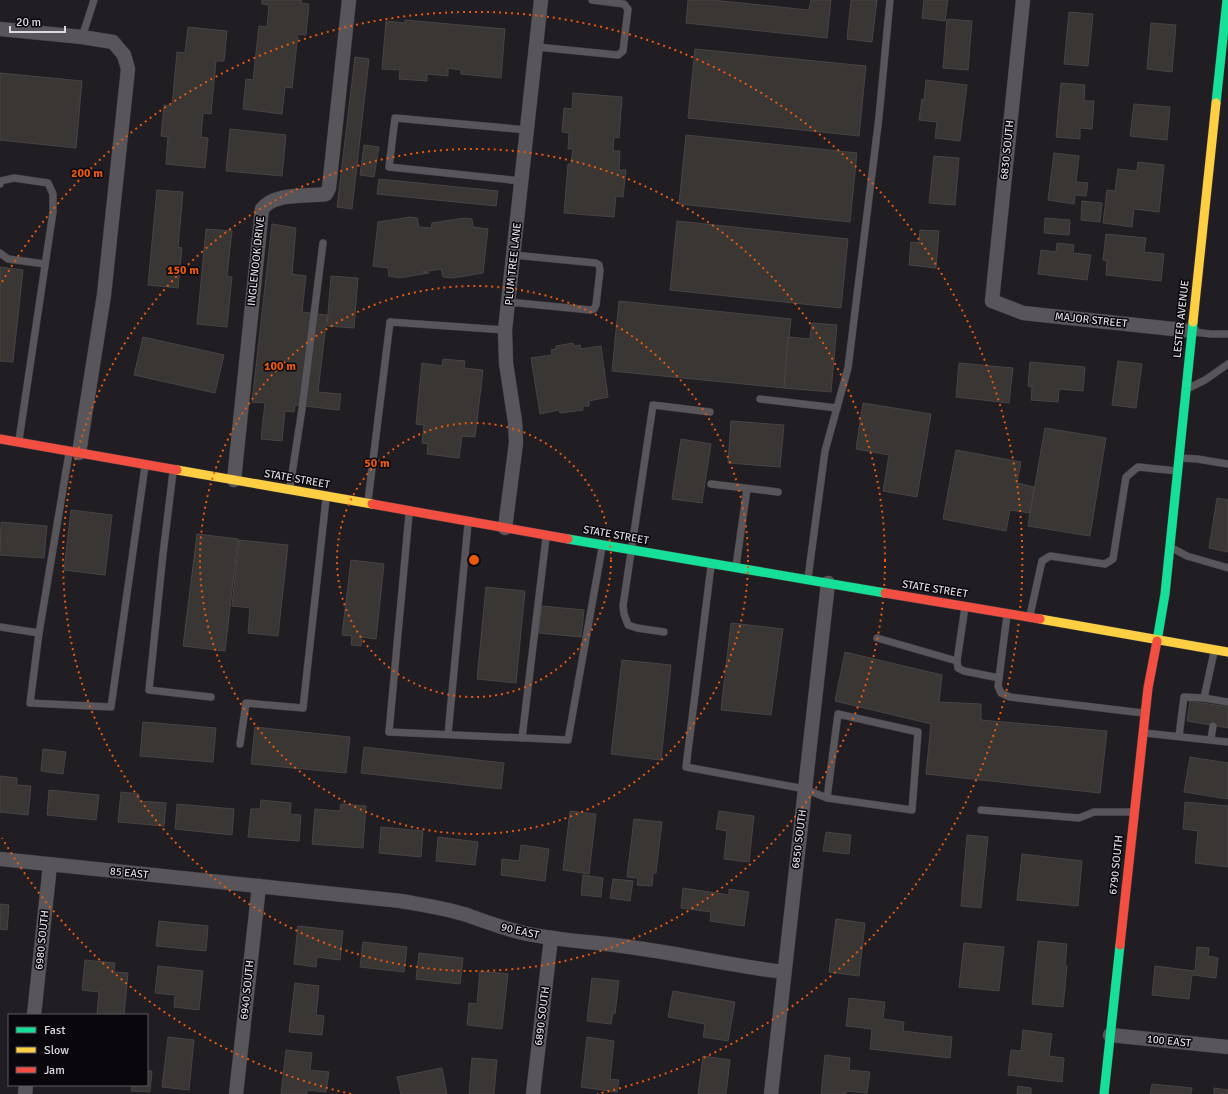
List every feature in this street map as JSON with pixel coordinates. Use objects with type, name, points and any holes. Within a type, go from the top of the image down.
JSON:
[{"type":"main road","name":"LESTER AVENUE","points":[[1157,639],[1165,594],[1227,0]]},
{"type":"main road","name":"STATE STREET","points":[[0,439],[546,536],[1008,613],[1228,652]]},
{"type":"main road","name":"6790 SOUTH","points":[[1104,1094],[1148,688],[1157,639]]},
{"type":"street","name":"INGLENOOK DRIVE","points":[[234,480],[262,209],[266,204],[288,197],[326,194],[329,188],[350,0]]},
{"type":"street","name":"PLUM TREE LANE","points":[[505,528],[516,444],[515,422],[506,362],[505,330],[541,0]]},
{"type":"street","name":"6830 SOUTH","points":[[992,300],[1023,0]]},
{"type":"street","points":[[0,29],[112,42],[124,55],[128,69],[104,295],[74,452]]},
{"type":"street","name":"MAJOR STREET","points":[[992,300],[1023,313],[1192,331]]},
{"type":"street","name":"6850 SOUTH","points":[[770,1094],[828,583]]},
{"type":"street","name":"85 EAST","points":[[0,859],[259,886]]},
{"type":"street","name":"6980 SOUTH","points":[[34,1014],[50,864]]},
{"type":"street","name":"90 EAST","points":[[259,886],[401,901],[432,906],[505,928],[551,938],[630,947],[784,972]]},
{"type":"street","name":"6940 SOUTH","points":[[236,1094],[259,886]]},
{"type":"street","name":"6890 SOUTH","points":[[533,1094],[551,938]]},
{"type":"street","name":"100 EAST","points":[[1110,1035],[1228,1047]]},
{"type":"lane","points":[[82,38],[94,0]]},
{"type":"lane","points":[[537,47],[618,54],[621,53],[623,50],[628,9],[624,4],[592,0]]},
{"type":"lane","points":[[807,580],[825,451],[848,368],[879,117],[890,0]]},
{"type":"lane","points":[[521,181],[389,167],[395,118],[528,130]]},
{"type":"lane","points":[[0,182],[14,178],[48,183],[53,194],[53,212],[18,442]]},
{"type":"lane","points":[[289,490],[302,409],[323,244]]},
{"type":"lane","points":[[0,253],[8,259],[45,264]]},
{"type":"lane","points":[[508,302],[590,310],[594,309],[596,305],[600,270],[599,265],[596,263],[514,255]]},
{"type":"lane","points":[[368,504],[390,322],[505,330]]},
{"type":"lane","points":[[1192,331],[1211,334],[1228,334]]},
{"type":"lane","points":[[1187,389],[1205,380],[1228,364]]},
{"type":"lane","points":[[760,399],[837,408]]},
{"type":"lane","points":[[664,632],[637,628],[628,625],[623,606],[653,404],[710,412]]},
{"type":"lane","points":[[74,452],[40,633],[30,703],[111,708],[145,465]]},
{"type":"lane","points":[[1179,458],[1228,464]]},
{"type":"lane","points":[[1029,617],[1042,561],[1050,556],[1105,564],[1113,559],[1126,477],[1138,466],[1178,471]]},
{"type":"lane","points":[[174,470],[163,554],[149,690],[211,697]]},
{"type":"lane","points":[[711,484],[778,492]]},
{"type":"lane","points":[[736,568],[747,489]]},
{"type":"lane","points":[[240,744],[246,703],[303,708],[326,497]]},
{"type":"lane","points":[[409,511],[389,732],[568,740],[603,545]]},
{"type":"lane","points":[[448,734],[468,522]]},
{"type":"lane","points":[[522,738],[546,536]]},
{"type":"lane","points":[[1170,548],[1187,556],[1228,568]]},
{"type":"lane","points":[[712,564],[686,767],[805,789],[827,798],[912,810],[918,732],[838,714],[827,798]]},
{"type":"lane","points":[[965,606],[957,661],[958,668],[964,671],[999,678]]},
{"type":"lane","points":[[1008,613],[998,686],[1001,693],[1010,697],[1146,713]]},
{"type":"lane","points":[[0,627],[40,633]]},
{"type":"lane","points":[[877,638],[957,661]]},
{"type":"lane","points":[[1204,698],[1214,650]]},
{"type":"lane","points":[[1179,736],[1184,696],[1204,698],[1217,703],[1228,702]]},
{"type":"lane","points":[[1211,739],[1213,726]]},
{"type":"lane","points":[[1143,732],[1228,742]]},
{"type":"lane","points":[[980,810],[1079,818],[1094,812],[1134,812]]},
{"type":"building","points":[[262,0],[302,0],[301,3],[309,4],[306,35],[298,34],[292,88],[285,87],[282,114],[243,109],[246,79],[253,80],[259,26],[267,27],[269,5],[262,4]]},
{"type":"building","points":[[688,0],[712,0],[809,10],[811,0],[831,0],[827,38],[686,23]]},
{"type":"building","points":[[851,0],[877,0],[872,42],[847,39]]},
{"type":"building","points":[[924,0],[948,0],[945,21],[922,18]]},
{"type":"building","points":[[1069,12],[1093,14],[1088,66],[1064,64]]},
{"type":"building","points":[[947,19],[972,21],[968,70],[943,68]]},
{"type":"building","points":[[405,20],[505,29],[501,78],[461,74],[461,70],[448,68],[448,76],[427,74],[427,81],[399,79],[400,70],[382,69],[386,21],[405,23]]},
{"type":"building","points":[[1151,23],[1176,25],[1172,72],[1147,69]]},
{"type":"building","points":[[188,27],[227,31],[224,61],[216,61],[211,114],[203,113],[201,137],[208,138],[205,168],[166,164],[168,137],[161,136],[164,105],[172,106],[177,52],[185,53]]},
{"type":"building","points":[[695,49],[866,66],[859,136],[688,118]]},
{"type":"building","points":[[355,57],[369,59],[352,209],[337,207]]},
{"type":"building","points":[[0,73],[82,81],[76,148],[0,140]]},
{"type":"building","points":[[926,80],[967,85],[960,141],[935,138],[937,122],[919,120],[922,99],[924,100]]},
{"type":"building","points":[[1061,83],[1085,85],[1084,101],[1094,101],[1092,129],[1080,128],[1080,139],[1056,137]]},
{"type":"building","points":[[573,93],[622,97],[619,138],[614,137],[613,151],[620,151],[619,170],[626,170],[623,197],[616,196],[614,217],[564,213],[568,164],[571,164],[573,149],[568,149],[569,133],[562,132],[564,108],[572,109]]},
{"type":"building","points":[[1134,104],[1170,107],[1167,140],[1130,136]]},
{"type":"building","points":[[230,129],[286,135],[282,176],[226,171]]},
{"type":"building","points":[[686,135],[857,153],[850,222],[679,204]]},
{"type":"building","points":[[364,145],[379,147],[374,177],[360,175]]},
{"type":"building","points":[[1054,153],[1079,156],[1076,182],[1088,183],[1086,196],[1075,195],[1074,204],[1048,200]]},
{"type":"building","points":[[934,156],[959,158],[955,205],[929,203]]},
{"type":"building","points":[[1138,162],[1164,165],[1159,212],[1134,209],[1132,227],[1103,223],[1107,190],[1115,191],[1118,169],[1137,171]]},
{"type":"building","points":[[379,179],[498,191],[496,206],[377,194]]},
{"type":"building","points":[[157,190],[183,192],[178,247],[182,248],[178,288],[148,285]]},
{"type":"building","points":[[1082,201],[1102,203],[1100,222],[1081,220]]},
{"type":"building","points":[[410,217],[417,218],[419,227],[431,228],[432,223],[464,218],[472,219],[473,227],[488,229],[483,273],[453,278],[443,277],[441,269],[422,272],[429,273],[399,278],[389,276],[388,268],[373,266],[378,222]]},
{"type":"building","points":[[1045,218],[1070,220],[1069,235],[1044,233]]},
{"type":"building","points":[[677,221],[848,239],[841,308],[670,290]]},
{"type":"building","points":[[272,224],[296,228],[292,274],[306,276],[302,312],[327,315],[318,392],[341,394],[339,410],[295,405],[294,412],[285,411],[282,441],[261,439],[265,403],[252,402]]},
{"type":"building","points":[[206,229],[232,231],[227,276],[232,277],[227,327],[197,324]]},
{"type":"building","points":[[920,230],[939,231],[936,268],[909,265],[911,242],[919,243]]},
{"type":"building","points":[[1106,234],[1146,238],[1144,252],[1164,254],[1161,281],[1106,275],[1107,261],[1103,260]]},
{"type":"building","points":[[1057,243],[1074,245],[1073,253],[1091,255],[1087,280],[1038,274],[1041,250],[1056,252]]},
{"type":"building","points":[[0,267],[23,270],[13,362],[0,361]]},
{"type":"building","points":[[331,276],[358,278],[354,328],[327,326]]},
{"type":"building","points":[[619,301],[791,319],[784,388],[612,371]]},
{"type":"building","points":[[812,323],[837,325],[831,392],[784,388],[788,337],[810,339]]},
{"type":"building","points":[[143,337],[224,355],[215,393],[134,375]]},
{"type":"building","points":[[573,343],[574,346],[580,345],[581,349],[601,346],[608,397],[589,401],[589,406],[583,406],[583,410],[560,413],[559,410],[540,414],[531,358],[552,355],[551,350],[556,349],[556,346]]},
{"type":"building","points":[[443,359],[465,361],[464,368],[483,370],[475,437],[462,436],[459,458],[427,454],[428,444],[422,443],[424,425],[416,424],[422,363],[442,366]]},
{"type":"building","points":[[1118,361],[1142,364],[1136,408],[1112,405]]},
{"type":"building","points":[[1030,362],[1085,367],[1083,391],[1059,389],[1058,402],[1031,400],[1032,387],[1028,386]]},
{"type":"building","points":[[959,363],[1013,368],[1009,403],[956,397]]},
{"type":"building","points":[[863,403],[931,414],[917,497],[883,491],[889,455],[856,449]]},
{"type":"building","points":[[731,421],[784,425],[780,467],[728,463]]},
{"type":"building","points":[[1045,428],[1106,438],[1090,536],[1028,526]]},
{"type":"building","points":[[681,439],[711,444],[702,503],[672,499]]},
{"type":"building","points":[[956,450],[1021,462],[1017,483],[1034,487],[1030,513],[1010,510],[1006,531],[943,519]]},
{"type":"building","points":[[1217,498],[1228,500],[1228,552],[1209,548]]},
{"type":"building","points":[[71,510],[112,515],[105,575],[64,570]]},
{"type":"building","points":[[1,522],[47,526],[44,558],[0,555]]},
{"type":"building","points":[[197,534],[238,539],[225,651],[183,646]]},
{"type":"building","points":[[239,540],[288,545],[278,636],[248,633],[250,608],[232,606]]},
{"type":"building","points":[[351,560],[384,564],[376,639],[362,637],[361,646],[351,645],[352,636],[342,635]]},
{"type":"building","points":[[486,587],[525,591],[516,683],[477,679]]},
{"type":"building","points":[[542,606],[584,610],[581,637],[539,633]]},
{"type":"building","points":[[731,623],[783,629],[771,715],[721,710]]},
{"type":"building","points":[[845,652],[942,675],[939,702],[981,704],[981,720],[1107,731],[1100,793],[926,774],[931,724],[835,701]]},
{"type":"building","points":[[622,660],[671,665],[661,760],[611,754]]},
{"type":"building","points":[[1190,701],[1228,707],[1228,728],[1187,721]]},
{"type":"building","points":[[143,722],[216,728],[213,762],[140,756]]},
{"type":"building","points":[[255,727],[350,737],[346,773],[251,764]]},
{"type":"building","points":[[364,747],[504,763],[501,789],[361,773]]},
{"type":"building","points":[[43,749],[66,752],[63,774],[41,771]]},
{"type":"building","points":[[1190,757],[1228,763],[1228,799],[1184,792]]},
{"type":"building","points":[[0,776],[17,778],[17,785],[31,786],[28,815],[0,812]]},
{"type":"building","points":[[49,790],[99,795],[96,820],[47,815]]},
{"type":"building","points":[[121,792],[139,794],[139,801],[166,803],[164,826],[118,822]]},
{"type":"building","points":[[261,800],[291,803],[290,814],[301,815],[299,841],[248,837],[251,809],[260,809]]},
{"type":"building","points":[[1185,802],[1228,806],[1228,867],[1195,863],[1198,831],[1183,829]]},
{"type":"building","points":[[177,804],[234,809],[232,835],[175,829]]},
{"type":"building","points":[[341,804],[366,806],[363,848],[312,844],[315,809],[340,811]]},
{"type":"building","points":[[570,811],[596,814],[589,874],[563,870]]},
{"type":"building","points":[[719,811],[754,816],[749,862],[724,859],[727,831],[716,829]]},
{"type":"building","points":[[634,819],[662,822],[656,873],[653,873],[652,886],[637,885],[638,878],[627,877]]},
{"type":"building","points":[[381,827],[423,831],[421,857],[379,853]]},
{"type":"building","points":[[826,832],[851,835],[849,854],[823,851]]},
{"type":"building","points":[[967,835],[988,837],[981,908],[961,906]]},
{"type":"building","points":[[438,837],[478,842],[475,865],[436,861]]},
{"type":"building","points":[[521,845],[549,849],[545,881],[501,875],[502,859],[519,861]]},
{"type":"building","points":[[1022,854],[1082,861],[1078,906],[1017,900]]},
{"type":"building","points":[[583,875],[603,878],[601,897],[581,895]]},
{"type":"building","points":[[613,879],[633,881],[630,901],[610,898]]},
{"type":"building","points":[[683,888],[729,895],[729,889],[749,892],[744,926],[710,921],[711,912],[681,908]]},
{"type":"building","points":[[0,904],[9,905],[7,930],[0,929]]},
{"type":"building","points":[[836,919],[865,923],[859,976],[829,972]]},
{"type":"building","points":[[159,921],[208,926],[206,951],[156,946]]},
{"type":"building","points":[[298,926],[343,931],[340,960],[317,957],[316,967],[294,964]]},
{"type":"building","points":[[1038,941],[1067,944],[1065,965],[1067,966],[1063,1007],[1032,1004]]},
{"type":"building","points":[[363,942],[407,947],[404,972],[360,967]]},
{"type":"building","points":[[964,943],[1004,947],[999,991],[959,987]]},
{"type":"building","points":[[1197,947],[1209,948],[1208,956],[1218,958],[1216,978],[1192,975],[1189,999],[1152,995],[1155,966],[1195,971]]},
{"type":"building","points":[[419,953],[463,958],[460,984],[416,979]]},
{"type":"building","points":[[85,960],[115,963],[114,972],[128,973],[124,1014],[97,1014],[99,992],[82,990]]},
{"type":"building","points":[[158,966],[203,971],[199,1010],[174,1007],[175,995],[155,993]]},
{"type":"building","points":[[480,971],[508,974],[502,1029],[467,1025],[469,1003],[477,1004]]},
{"type":"building","points":[[592,978],[619,981],[615,1014],[613,1013],[611,1024],[587,1021]]},
{"type":"building","points":[[295,983],[319,986],[316,1015],[324,1016],[322,1035],[289,1032]]},
{"type":"building","points":[[673,991],[735,1002],[728,1041],[703,1037],[705,1024],[668,1017]]},
{"type":"building","points":[[849,998],[885,1002],[883,1019],[904,1022],[903,1031],[952,1037],[950,1058],[870,1049],[872,1029],[846,1026]]},
{"type":"building","points":[[1023,1030],[1052,1034],[1049,1056],[1064,1058],[1062,1082],[1008,1075],[1011,1050],[1021,1051]]},
{"type":"building","points":[[168,1037],[194,1040],[189,1090],[162,1087]]},
{"type":"building","points":[[587,1037],[614,1041],[610,1079],[619,1080],[617,1092],[581,1087]]},
{"type":"building","points":[[286,1050],[312,1053],[310,1070],[329,1072],[326,1092],[307,1090],[307,1094],[281,1094]]},
{"type":"building","points":[[825,1055],[850,1058],[849,1070],[870,1072],[867,1093],[846,1091],[846,1094],[821,1094]]},
{"type":"building","points":[[703,1056],[730,1060],[726,1094],[698,1094]]},
{"type":"building","points":[[472,1058],[497,1060],[494,1094],[469,1094]]},
{"type":"building","points":[[442,1068],[447,1094],[401,1094],[397,1077]]},
{"type":"building","points":[[148,1071],[152,1071],[150,1092],[131,1091],[132,1086],[148,1086]]},
{"type":"building","points":[[1152,1084],[1192,1088],[1191,1094],[1150,1094]]},
{"type":"building","points":[[1018,1086],[1031,1088],[1031,1094],[1017,1094]]},
{"type":"building","points":[[1214,1088],[1228,1090],[1228,1094],[1214,1094]]},
{"type":"traffic: fast","points":[[1216,103],[1227,0]]},
{"type":"traffic: fast","points":[[1157,641],[1165,594],[1193,322]]},
{"type":"traffic: fast","points":[[568,539],[885,593]]},
{"type":"traffic: fast","points":[[1104,1094],[1120,945]]},
{"type":"traffic: slow","points":[[1193,322],[1216,103]]},
{"type":"traffic: slow","points":[[177,470],[372,504]]},
{"type":"traffic: slow","points":[[1040,619],[1228,652]]},
{"type":"traffic: jam","points":[[0,439],[177,470]]},
{"type":"traffic: jam","points":[[372,504],[568,539]]},
{"type":"traffic: jam","points":[[885,593],[1040,619]]},
{"type":"traffic: jam","points":[[1120,945],[1148,688],[1157,641]]}]
